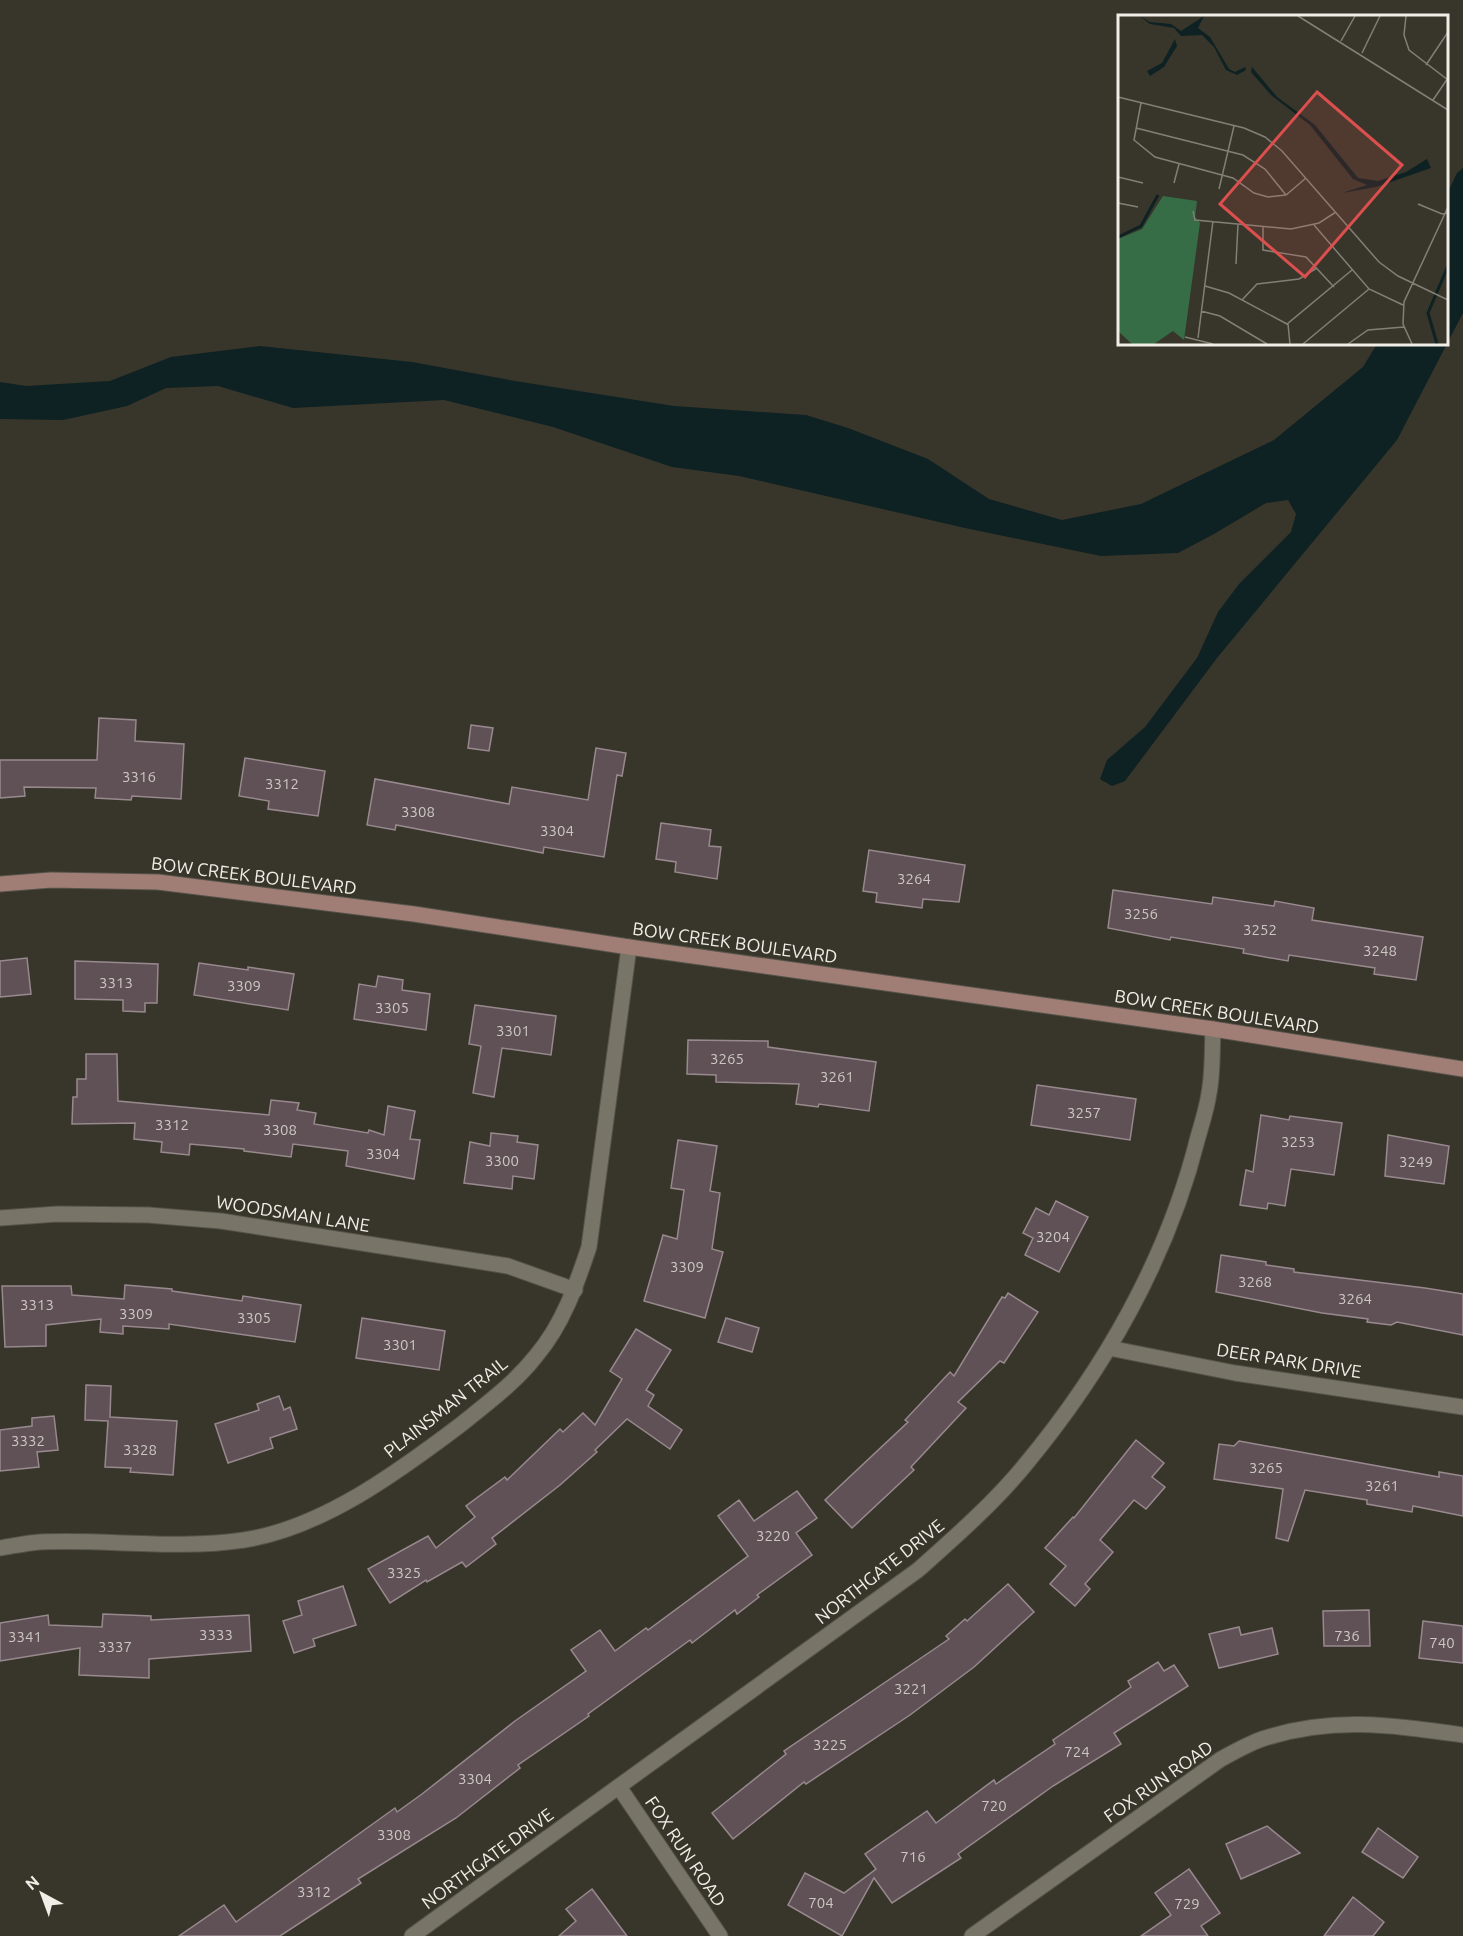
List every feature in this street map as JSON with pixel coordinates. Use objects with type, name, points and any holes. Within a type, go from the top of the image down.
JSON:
[{"type":"street","name":"BOW CREEK BOULEVARD","points":[[0,884],[51,880],[158,882],[414,914],[628,947],[1214,1029],[1463,1070]]},
{"type":"street","name":"PLAINSMAN TRAIL","points":[[0,1548],[39,1542],[200,1545],[247,1540],[293,1527],[328,1513],[417,1458],[507,1388],[537,1356],[561,1320],[575,1290],[589,1247],[628,947]]},
{"type":"street","name":"NORTHGATE DRIVE","points":[[412,1936],[918,1570],[973,1521],[1031,1458],[1070,1408],[1109,1348],[1146,1281],[1170,1226],[1190,1170],[1210,1092],[1214,1029]]},
{"type":"street","name":"WOODSMAN LANE","points":[[0,1218],[58,1214],[115,1214],[221,1221],[508,1266],[575,1290]]},
{"type":"street","name":"DEER PARK DRIVE","points":[[1109,1348],[1235,1373],[1463,1407]]},
{"type":"street","name":"FOX RUN ROAD","points":[[972,1936],[1221,1759],[1261,1740],[1304,1728],[1340,1724],[1385,1724],[1463,1735]]},
{"type":"street","name":"FOX RUN ROAD","points":[[619,1787],[720,1936]]},
{"type":"shaded area","points":[[1463,168],[1463,313],[1448,342],[1448,192],[1457,173]]},
{"type":"shaded area","points":[[1376,345],[1446,345],[1397,440],[1217,658],[1125,781],[1112,786],[1100,779],[1107,760],[1145,727],[1197,658],[1218,612],[1239,584],[1291,532],[1296,514],[1288,500],[1266,503],[1178,553],[1101,556],[965,528],[739,476],[672,467],[553,427],[444,400],[293,408],[218,386],[166,388],[127,406],[63,420],[0,419],[0,382],[26,386],[110,381],[171,357],[260,346],[412,362],[674,406],[806,415],[848,428],[928,459],[989,499],[1062,520],[1141,504],[1274,440],[1363,367]]},
{"type":"building","points":[[99,718],[136,720],[135,741],[184,744],[181,799],[132,796],[131,800],[95,798],[96,788],[24,787],[25,796],[0,798],[0,760],[97,760]]},
{"type":"building","points":[[471,725],[493,728],[489,751],[468,748]]},
{"type":"building","points":[[596,748],[626,753],[622,776],[617,775],[604,857],[544,847],[543,853],[396,825],[395,830],[367,825],[375,779],[509,804],[512,787],[588,800]]},
{"type":"building","points":[[245,758],[325,771],[318,816],[268,809],[269,801],[239,796]]},
{"type":"building","points":[[661,823],[711,830],[709,846],[721,847],[717,879],[675,872],[676,862],[656,859]]},
{"type":"building","points":[[869,850],[965,865],[959,902],[923,899],[922,908],[876,902],[877,893],[863,891]]},
{"type":"building","points":[[1113,890],[1212,904],[1213,897],[1274,906],[1275,901],[1314,908],[1312,920],[1423,937],[1416,980],[1374,974],[1375,968],[1289,955],[1288,961],[1243,953],[1244,949],[1171,937],[1170,940],[1108,928]]},
{"type":"building","points":[[27,958],[31,994],[0,997],[0,961]]},
{"type":"building","points":[[75,961],[158,964],[157,1003],[145,1003],[145,1012],[123,1011],[123,1000],[75,999]]},
{"type":"building","points":[[199,963],[294,974],[288,1010],[194,995]]},
{"type":"building","points":[[378,976],[403,980],[402,990],[430,994],[426,1030],[354,1019],[359,984],[376,987]]},
{"type":"building","points":[[475,1005],[556,1016],[551,1055],[502,1048],[494,1097],[473,1093],[481,1046],[469,1044]]},
{"type":"building","points":[[688,1040],[768,1041],[768,1047],[876,1062],[869,1111],[819,1104],[818,1107],[796,1104],[799,1084],[716,1082],[716,1075],[687,1074]]},
{"type":"building","points":[[86,1054],[117,1054],[118,1101],[269,1115],[271,1100],[299,1103],[297,1110],[316,1113],[314,1124],[368,1133],[369,1130],[384,1135],[388,1106],[415,1111],[410,1139],[420,1140],[414,1179],[346,1166],[348,1151],[293,1144],[291,1157],[244,1151],[244,1149],[190,1144],[189,1155],[161,1152],[162,1142],[134,1139],[135,1123],[72,1124],[73,1097],[77,1097],[77,1079],[86,1079]]},
{"type":"building","points":[[1037,1085],[1136,1099],[1130,1140],[1031,1125]]},
{"type":"building","points":[[1261,1115],[1289,1120],[1290,1116],[1342,1123],[1334,1175],[1291,1169],[1285,1206],[1268,1203],[1267,1209],[1240,1205],[1246,1170],[1253,1172]]},
{"type":"building","points":[[491,1133],[518,1136],[517,1142],[538,1145],[534,1179],[513,1176],[512,1189],[464,1183],[470,1142],[490,1146]]},
{"type":"building","points":[[1388,1135],[1449,1146],[1444,1184],[1385,1176]]},
{"type":"building","points":[[678,1140],[717,1146],[710,1191],[720,1193],[712,1249],[723,1252],[705,1318],[644,1301],[663,1235],[677,1239],[684,1190],[671,1188]]},
{"type":"building","points":[[1056,1201],[1088,1217],[1059,1272],[1025,1255],[1033,1238],[1023,1233],[1036,1208],[1049,1215]]},
{"type":"building","points":[[1221,1255],[1266,1262],[1266,1265],[1294,1269],[1294,1272],[1463,1294],[1463,1335],[1397,1322],[1391,1325],[1367,1322],[1368,1319],[1322,1313],[1216,1292]]},
{"type":"building","points":[[125,1285],[172,1289],[172,1291],[242,1301],[243,1296],[301,1305],[295,1342],[169,1324],[169,1329],[123,1326],[123,1334],[100,1332],[101,1319],[46,1325],[46,1346],[5,1347],[2,1286],[71,1286],[72,1295],[124,1299]]},
{"type":"building","points":[[1008,1293],[1038,1312],[1004,1363],[1000,1361],[958,1402],[966,1408],[911,1467],[914,1470],[852,1528],[825,1500],[908,1422],[905,1420],[950,1372],[954,1376],[1002,1297],[1005,1298]]},
{"type":"building","points":[[362,1318],[445,1331],[439,1370],[356,1358]]},
{"type":"building","points":[[726,1318],[759,1328],[752,1352],[718,1342]]},
{"type":"building","points":[[636,1329],[671,1350],[646,1390],[654,1395],[648,1406],[682,1430],[670,1449],[627,1419],[595,1450],[597,1452],[560,1485],[492,1538],[496,1544],[466,1567],[462,1562],[427,1582],[426,1580],[390,1603],[368,1569],[428,1536],[436,1548],[475,1517],[466,1506],[505,1477],[507,1480],[560,1429],[563,1432],[583,1413],[595,1425],[622,1379],[610,1371]]},
{"type":"building","points":[[86,1385],[111,1386],[110,1417],[177,1421],[173,1475],[130,1472],[131,1468],[105,1467],[108,1421],[85,1420]]},
{"type":"building","points":[[279,1396],[284,1410],[290,1407],[297,1429],[270,1438],[273,1448],[228,1463],[215,1424],[259,1410],[257,1404]]},
{"type":"building","points":[[54,1416],[58,1450],[37,1452],[39,1467],[0,1471],[0,1430],[32,1426],[32,1418]]},
{"type":"building","points":[[1136,1440],[1164,1463],[1152,1477],[1165,1487],[1146,1509],[1134,1500],[1100,1540],[1113,1552],[1085,1584],[1090,1589],[1075,1606],[1050,1584],[1066,1566],[1045,1548],[1074,1518]]},
{"type":"building","points":[[1239,1441],[1439,1477],[1439,1472],[1463,1476],[1463,1516],[1413,1506],[1412,1512],[1367,1504],[1367,1500],[1305,1490],[1288,1541],[1276,1538],[1283,1489],[1214,1479],[1219,1444],[1234,1446]]},
{"type":"building","points":[[797,1491],[817,1518],[796,1533],[812,1555],[757,1595],[759,1597],[737,1614],[735,1610],[692,1643],[690,1640],[588,1714],[589,1716],[518,1765],[520,1768],[456,1818],[358,1879],[361,1883],[280,1936],[179,1936],[224,1905],[236,1922],[395,1808],[397,1812],[422,1794],[515,1721],[586,1671],[571,1650],[600,1630],[615,1651],[646,1628],[648,1630],[748,1556],[718,1516],[739,1500],[754,1521]]},
{"type":"building","points":[[1008,1584],[1034,1612],[974,1667],[910,1715],[806,1784],[804,1782],[733,1839],[712,1813],[786,1754],[784,1751],[949,1639],[946,1636],[965,1619],[967,1621]]},
{"type":"building","points":[[343,1586],[356,1625],[313,1639],[315,1646],[294,1653],[283,1621],[302,1615],[298,1601]]},
{"type":"building","points":[[1369,1610],[1370,1646],[1324,1646],[1323,1611]]},
{"type":"building","points":[[103,1614],[151,1616],[151,1620],[249,1615],[251,1651],[149,1659],[149,1678],[79,1675],[80,1648],[0,1661],[0,1623],[48,1615],[49,1625],[102,1627]]},
{"type":"building","points":[[1423,1621],[1463,1626],[1463,1663],[1419,1658]]},
{"type":"building","points":[[1239,1627],[1241,1635],[1272,1628],[1278,1654],[1219,1668],[1209,1634]]},
{"type":"building","points":[[1158,1662],[1164,1671],[1174,1665],[1188,1686],[1114,1733],[1121,1744],[1053,1786],[958,1854],[961,1858],[892,1903],[874,1878],[842,1936],[788,1905],[805,1873],[844,1893],[876,1869],[865,1854],[927,1811],[936,1823],[994,1780],[996,1784],[1055,1744],[1053,1740],[1131,1687],[1128,1681]]},
{"type":"building","points":[[1267,1826],[1300,1853],[1241,1879],[1226,1844]]},
{"type":"building","points":[[1378,1828],[1418,1857],[1403,1878],[1362,1852]]},
{"type":"building","points":[[1189,1869],[1220,1913],[1201,1926],[1208,1936],[1141,1936],[1171,1915],[1155,1893]]},
{"type":"building","points":[[592,1889],[627,1936],[559,1936],[576,1921],[566,1909]]},
{"type":"building","points":[[1353,1897],[1384,1922],[1373,1936],[1324,1936]]}]
